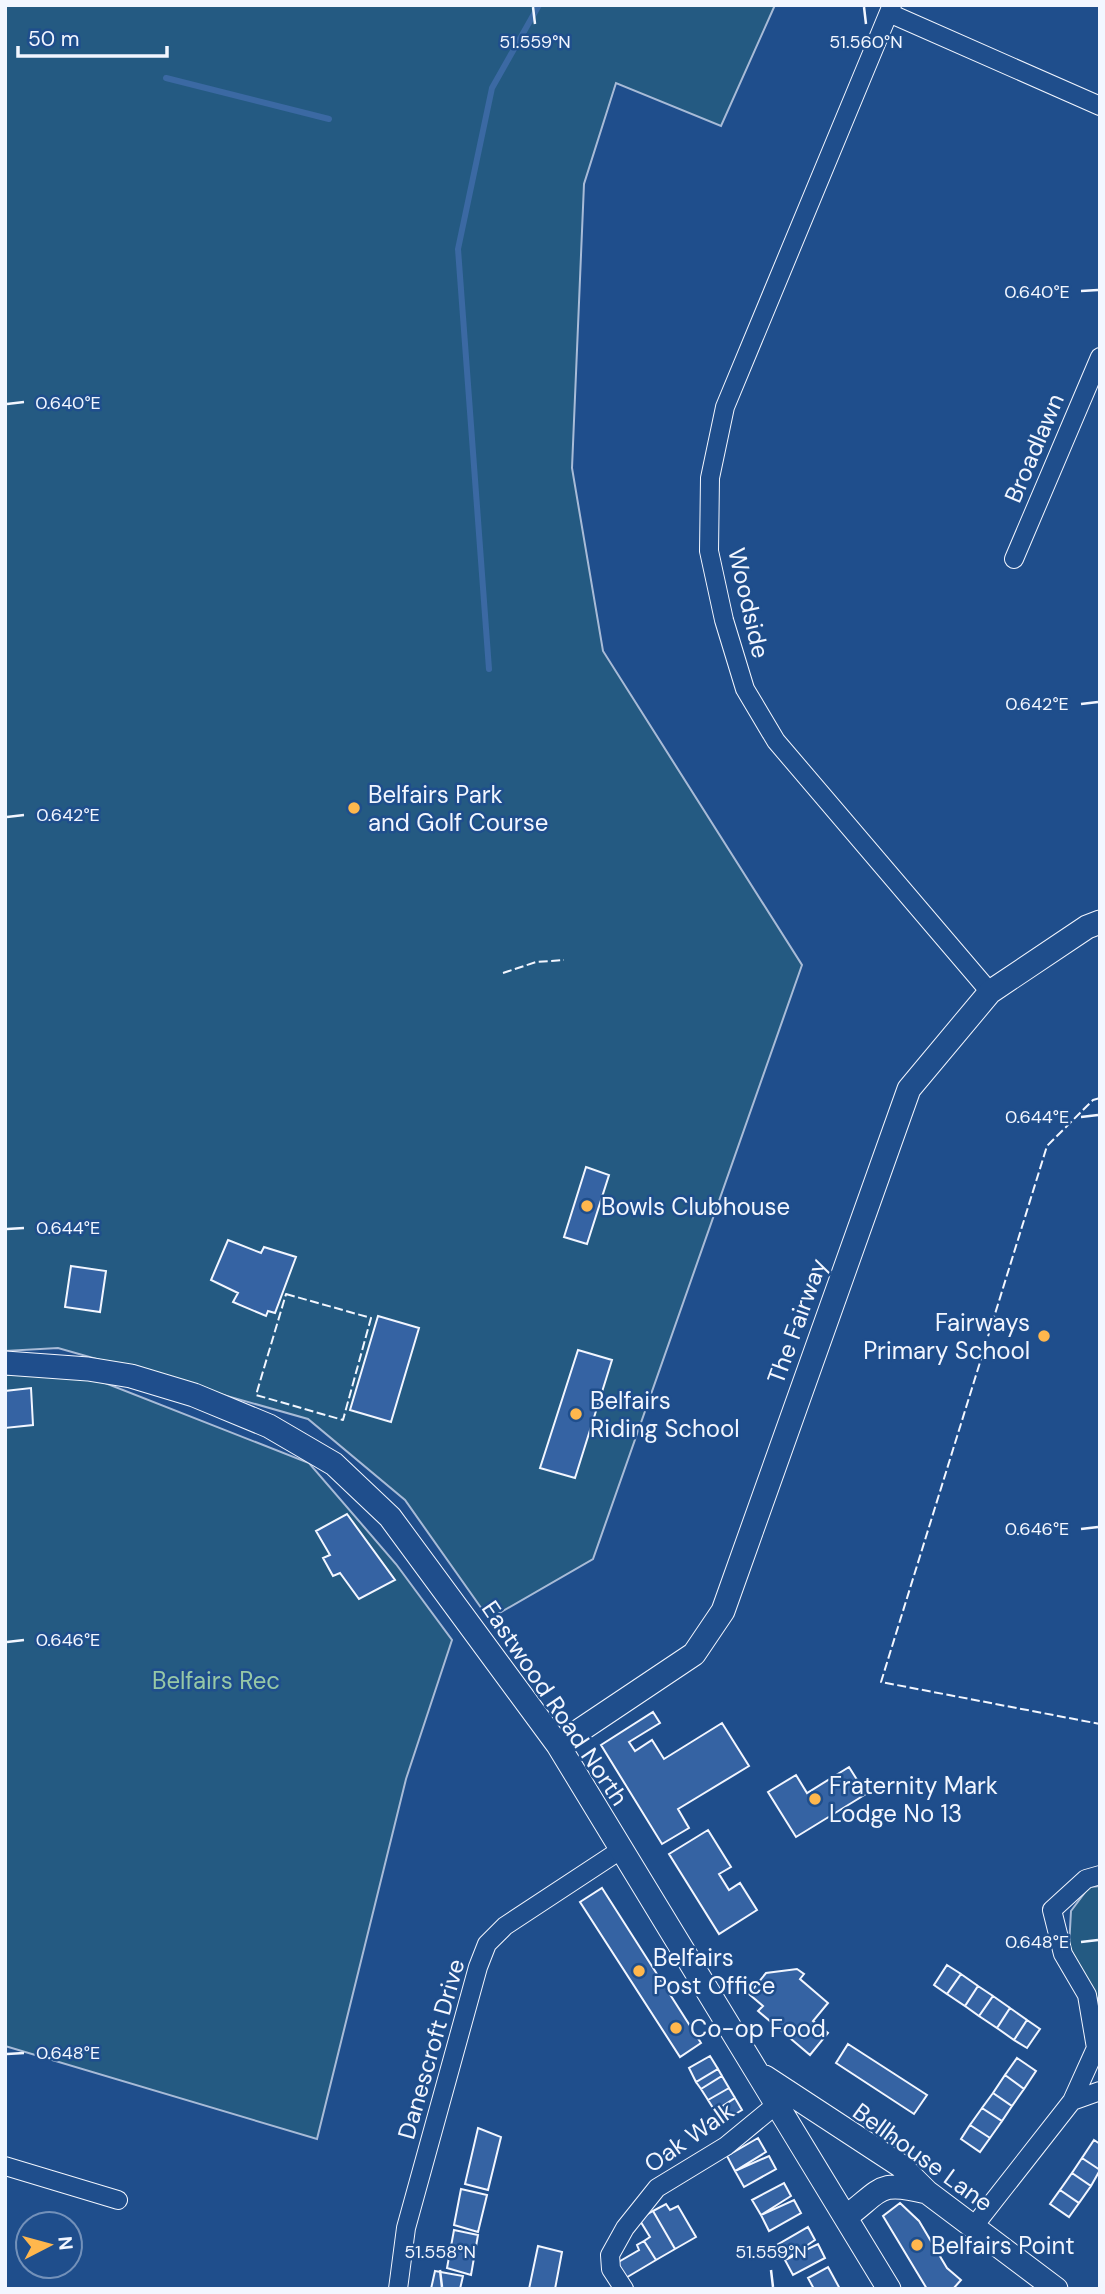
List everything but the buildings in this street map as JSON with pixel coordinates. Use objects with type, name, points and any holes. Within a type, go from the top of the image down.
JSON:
[{"type":"street","points":[[891,9],[1100,106]]},
{"type":"street","name":"Woodside","points":[[891,9],[725,407],[710,478],[709,551],[724,620],[745,689],[776,741],[990,992]]},
{"type":"street","name":"Broadlawn","points":[[1014,559],[1100,357]]},
{"type":"street","name":"The Fairway","points":[[558,1745],[694,1654],[723,1611],[909,1089],[990,992],[1087,927],[1100,922]]},
{"type":"street","name":"Eastwood Road North","points":[[5,1363],[34,1363],[131,1376],[194,1395],[269,1426],[334,1464],[390,1517],[558,1745],[889,2289]]},
{"type":"street","name":"Danescroft Drive","points":[[398,2289],[406,2228],[478,1967],[487,1944],[505,1926],[622,1849]]},
{"type":"street","points":[[974,2226],[1072,2101],[1096,2048],[1087,1995],[1063,1954],[1052,1910],[1086,1879],[1100,1875]]},
{"type":"street","name":"Bellhouse Lane","points":[[756,2071],[883,2154],[928,2192],[1056,2289]]},
{"type":"street","points":[[1072,2101],[1100,2091]]},
{"type":"street","name":"Oak Walk","points":[[624,2289],[611,2269],[610,2255],[625,2228],[657,2188],[726,2146],[777,2104]]},
{"type":"street","points":[[803,2146],[832,2122]]},
{"type":"street","points":[[883,2154],[886,2187]]},
{"type":"street","points":[[5,2166],[118,2200]]},
{"type":"street","points":[[846,2217],[876,2191],[886,2187],[898,2185],[928,2192]]},
{"type":"green space","name":"Belfairs Park and Golf Course","points":[[5,5],[775,5],[721,126],[616,83],[584,184],[572,468],[603,651],[802,965],[593,1559],[489,1619],[405,1500],[308,1419],[58,1348],[5,1351]]},
{"type":"green space","name":"Belfairs Rec","points":[[72,1370],[309,1463],[396,1564],[452,1640],[406,1779],[317,2139],[5,2046],[5,1375]]},
{"type":"green space","points":[[1100,1886],[1100,2011],[1099,2002],[1069,1947],[1071,1911],[1089,1887]]},
{"type":"waterway","points":[[489,669],[458,249],[492,88],[539,5]]},
{"type":"waterway","points":[[166,78],[329,119]]},
{"type":"fence","points":[[503,973],[536,962],[564,960]]},
{"type":"fence","points":[[1100,1098],[1093,1100],[1047,1146],[881,1682],[1100,1724]]},
{"type":"fence","points":[[286,1294],[371,1318],[343,1420],[256,1395],[286,1294]]},
{"type":"wall","points":[[864,2122],[897,2142]]},
{"type":"place","name":"Belfairs Park and Golf Course","points":[[354,808]]},
{"type":"place","name":"Bowls Clubhouse","points":[[587,1206]]},
{"type":"place","name":"Fairways Primary School","points":[[1044,1336]]},
{"type":"place","name":"Belfairs Riding School","points":[[576,1414]]},
{"type":"place","name":"Fraternity Mark Lodge No 13","points":[[815,1799]]},
{"type":"place","name":"Belfairs Post Office","points":[[639,1971]]},
{"type":"place","name":"Co-op Food","points":[[676,2028]]},
{"type":"place","name":"Belfairs Point","points":[[917,2245]]}]
